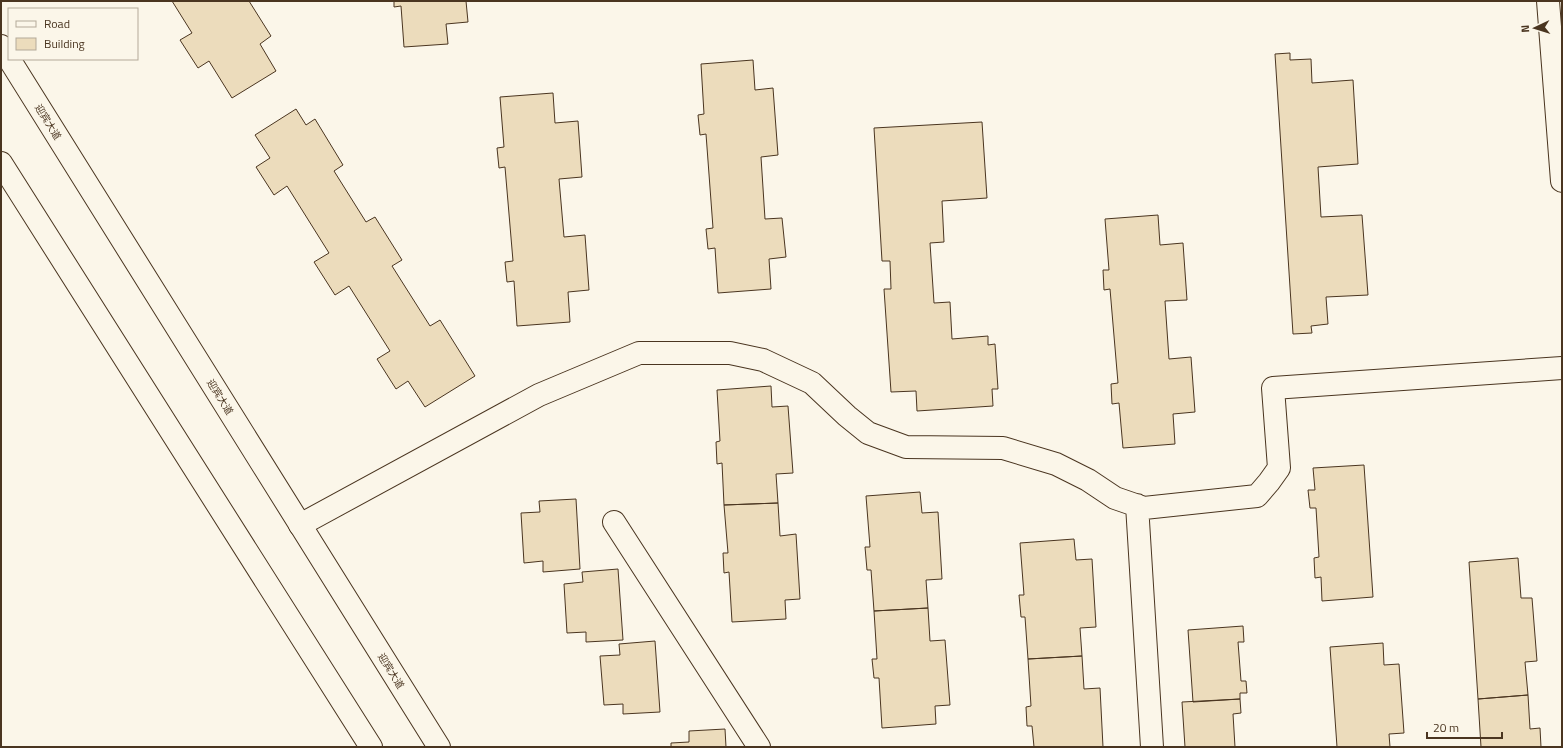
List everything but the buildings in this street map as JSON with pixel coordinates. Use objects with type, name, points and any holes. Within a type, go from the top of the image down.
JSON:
[{"type":"main road","points":[[1548,1],[1562,181]]},
{"type":"main road","name":"迎宾大道","points":[[1,46],[8,57]]},
{"type":"main road","name":"迎宾大道","points":[[10,60],[439,747]]},
{"type":"main road","points":[[1,163],[371,747]]},
{"type":"main road","points":[[300,525],[540,395],[639,353],[730,353],[763,360],[812,383],[847,416],[868,433],[906,447],[1003,448],[1056,464],[1088,480],[1115,498],[1144,508],[1257,496],[1279,468],[1273,388],[1562,368]]},
{"type":"main road","points":[[1137,505],[1152,747]]},
{"type":"main road","points":[[614,522],[759,747]]}]
